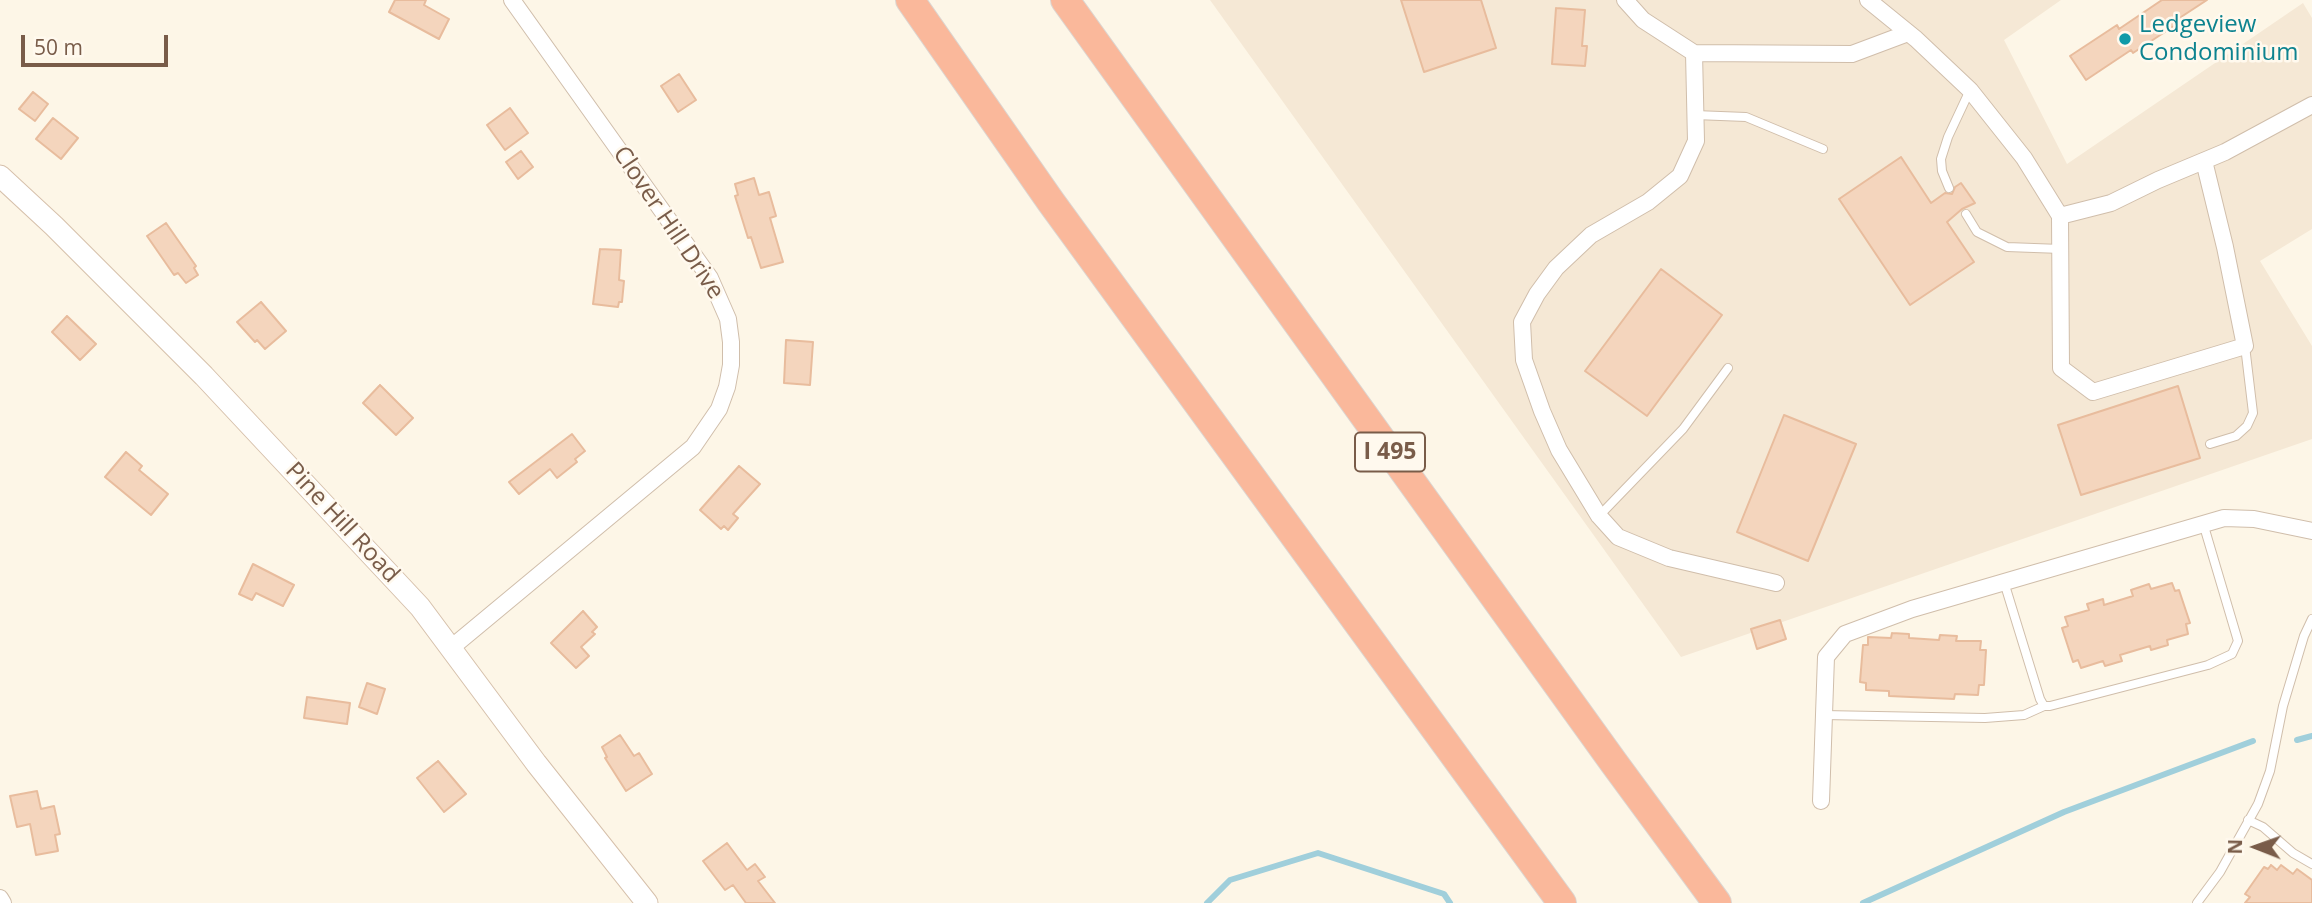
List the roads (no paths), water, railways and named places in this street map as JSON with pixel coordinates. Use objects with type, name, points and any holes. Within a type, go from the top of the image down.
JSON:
[{"type":"highway","points":[[910,0],[1051,202],[1562,903]]},
{"type":"highway","name":"I 495","points":[[1065,0],[1717,903]]},
{"type":"street","name":"Clover Hill Drive","points":[[451,648],[693,447],[719,409],[731,365],[732,342],[727,319],[710,278],[512,0]]},
{"type":"street","points":[[1625,0],[1643,20],[1693,53],[1852,54],[1908,33]]},
{"type":"street","points":[[1868,0],[1970,90],[2024,158],[2060,216],[2062,368],[2093,392],[2245,346],[2204,161]]},
{"type":"street","points":[[1693,53],[1696,141],[1680,176],[1648,202],[1591,236],[1556,268],[1537,294],[1522,322],[1524,360],[1559,450],[1599,516],[1618,537],[1669,558],[1776,583]]},
{"type":"street","points":[[2060,216],[2112,203],[2204,161],[2312,105]]},
{"type":"street","name":"Pine Hill Road","points":[[0,176],[54,226],[204,376],[420,607],[536,763],[647,903]]},
{"type":"street","points":[[1821,801],[1826,657],[1845,634],[1912,609],[2224,517],[2254,519],[2312,531]]},
{"type":"street","points":[[0,898],[3,903]]},
{"type":"lane","points":[[1949,188],[1942,171],[1941,159],[1970,90]]},
{"type":"lane","points":[[1695,115],[1746,117],[1822,149]]},
{"type":"lane","points":[[1966,214],[1977,232],[2007,247],[2061,248]]},
{"type":"lane","points":[[2210,443],[2236,436],[2247,426],[2253,413],[2245,346]]},
{"type":"lane","points":[[1599,516],[1683,429],[1728,368]]},
{"type":"lane","points":[[1824,715],[1984,718],[2024,715],[2044,706],[2208,665],[2232,654],[2236,649],[2236,634],[2203,523]]},
{"type":"lane","points":[[2004,582],[2044,706]]},
{"type":"lane","points":[[2197,903],[2220,872],[2258,804],[2270,771],[2283,706],[2304,636],[2312,619]]},
{"type":"lane","points":[[2248,820],[2263,827],[2293,853],[2312,864]]},
{"type":"waterway","points":[[2297,740],[2312,736]]},
{"type":"waterway","points":[[1863,903],[2064,812],[2253,741]]},
{"type":"waterway","points":[[1207,903],[1230,880],[1318,853],[1444,894],[1450,903]]},
{"type":"place","name":"Ledgeview Condominium","points":[[2125,39]]}]
